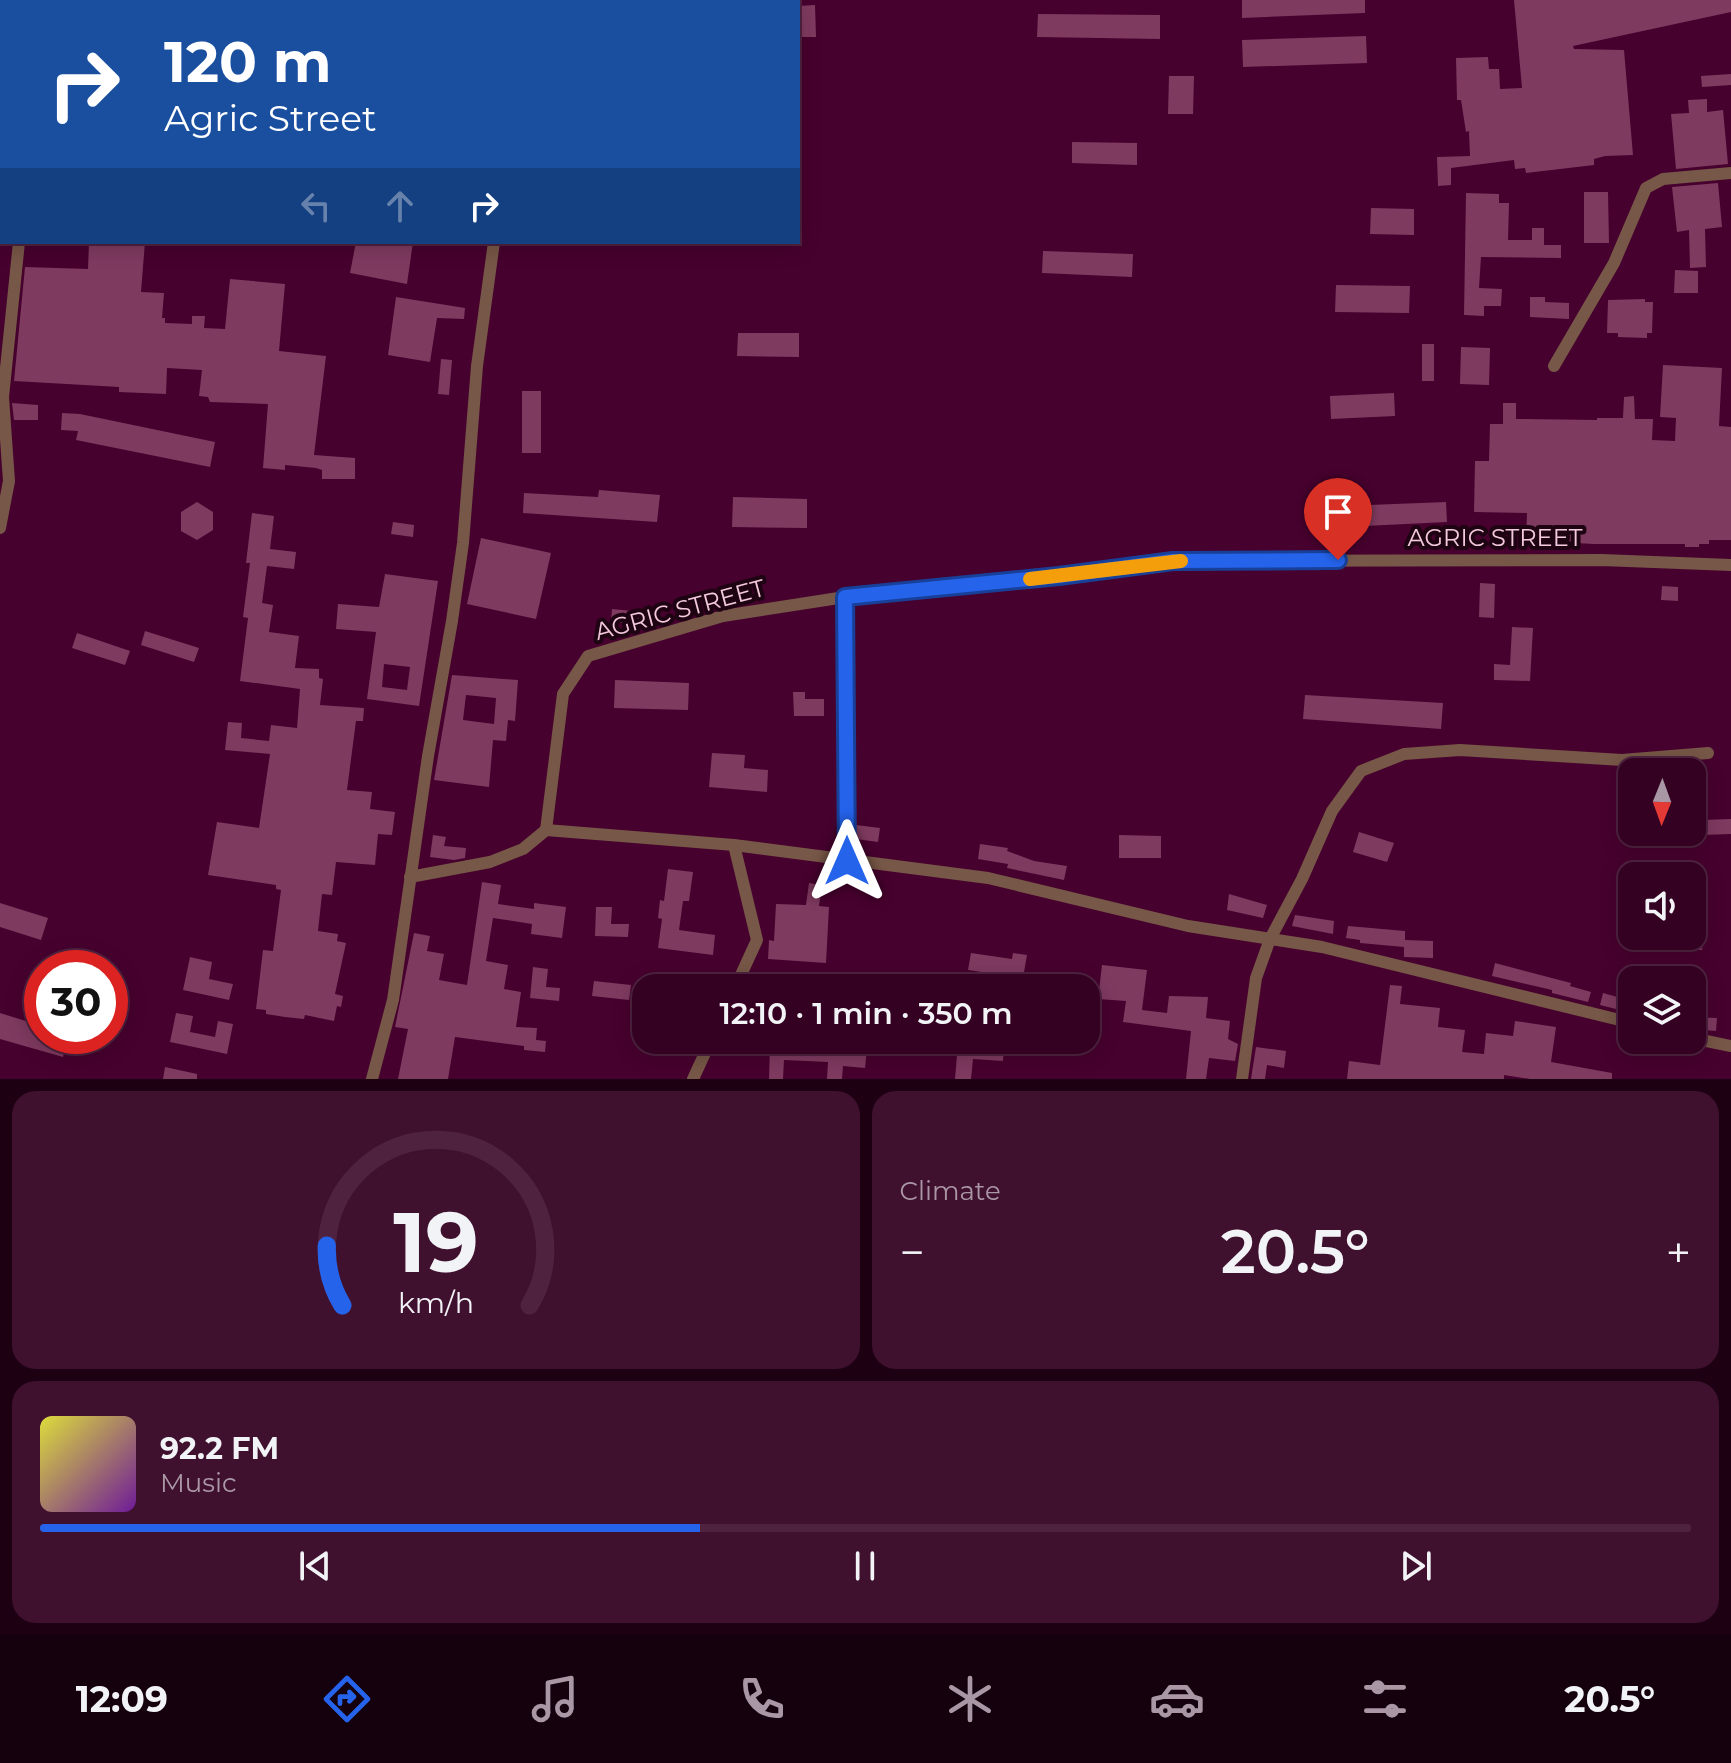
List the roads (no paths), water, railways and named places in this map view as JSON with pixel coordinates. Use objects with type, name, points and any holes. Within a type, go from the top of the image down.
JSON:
[{"type":"street","points":[[1554,366],[1614,263],[1646,188],[1663,179],[1731,173]]},
{"type":"street","points":[[0,528],[9,481],[2,388],[19,244]]},
{"type":"street","points":[[372,1079],[393,1000],[463,543],[476,380],[494,244]]},
{"type":"street","name":"AGRIC STREET","points":[[546,830],[563,694],[588,656],[723,616],[845,597],[1059,576],[1173,561],[1602,560],[1731,565]]},
{"type":"street","points":[[845,597],[847,861]]},
{"type":"street","points":[[1242,1079],[1256,978],[1270,939],[1302,879],[1332,811],[1361,771],[1404,754],[1460,750],[1550,758],[1622,760],[1708,753]]},
{"type":"street","points":[[410,877],[490,862],[523,849],[546,830],[734,845],[988,878],[1188,926],[1322,947],[1618,1020]]},
{"type":"street","points":[[734,845],[757,940],[741,974]]},
{"type":"street","points":[[1706,1041],[1731,1046]]},
{"type":"street","points":[[693,1079],[705,1054]]}]
